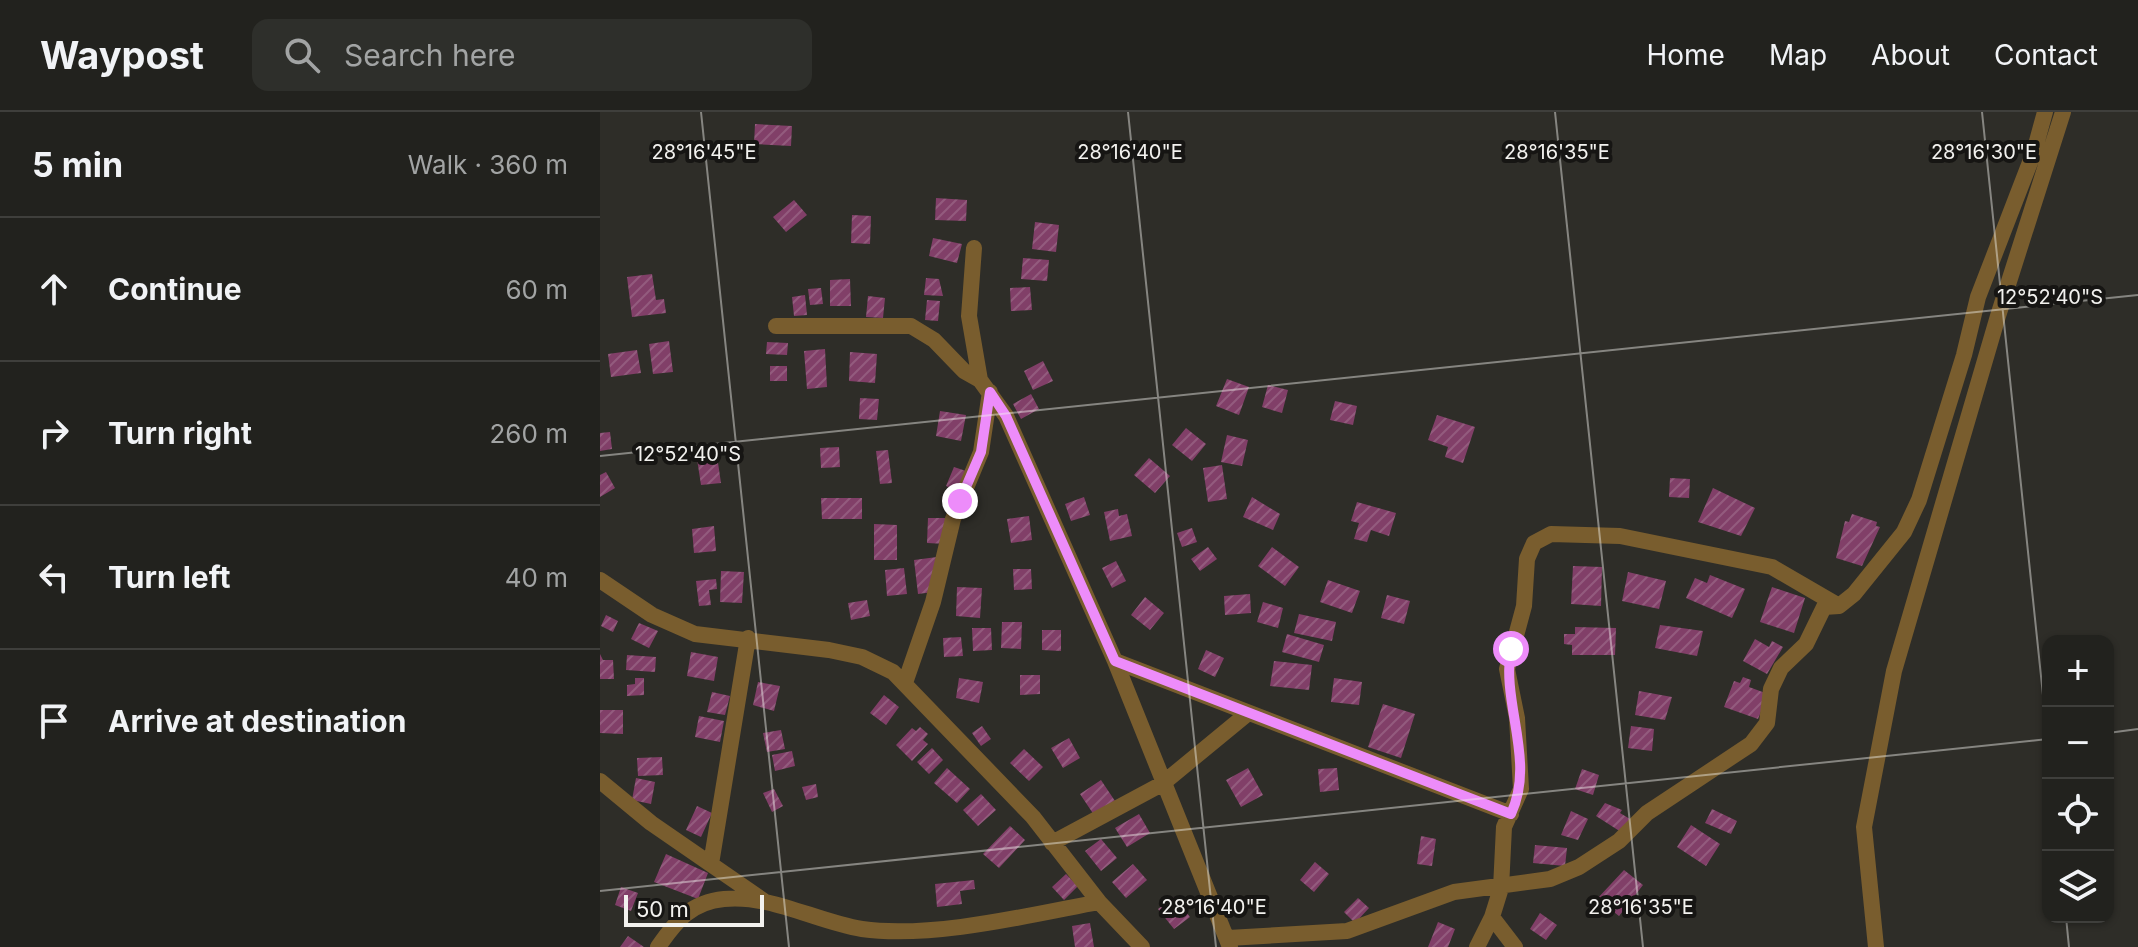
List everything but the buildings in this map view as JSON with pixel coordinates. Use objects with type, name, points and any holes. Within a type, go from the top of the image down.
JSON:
[{"type":"street","points":[[776,326],[911,326],[934,340],[964,371],[985,386],[1006,416],[1115,661],[1162,784],[1229,943],[1339,932],[1454,892],[1550,879],[1579,867],[1619,841],[1647,813],[1751,744],[1767,723],[1771,689],[1781,668],[1806,644],[1824,607],[1839,606],[1854,594],[1904,532],[1919,500],[1972,327],[1978,297],[2034,152],[2045,112]]},
{"type":"street","points":[[1876,947],[1864,827],[1894,671],[1998,316],[2063,112]]},
{"type":"street","points":[[905,683],[933,602],[953,519],[981,452],[985,386],[969,316],[974,248]]},
{"type":"street","points":[[1972,327],[1998,316]]},
{"type":"street","points":[[1477,947],[1492,917],[1501,888],[1504,827],[1521,789],[1517,718],[1507,669],[1524,606],[1527,559],[1534,543],[1551,534],[1620,536],[1772,567],[1839,606]]},
{"type":"street","points":[[600,580],[652,615],[695,634],[725,639],[748,638],[862,657],[893,672],[1052,843],[1099,902],[1142,947]]},
{"type":"street","points":[[711,864],[748,638]]},
{"type":"street","points":[[1115,661],[1511,814]]},
{"type":"street","points":[[1052,843],[1162,784],[1247,714]]},
{"type":"street","points":[[600,781],[651,823],[769,904]]},
{"type":"street","points":[[658,947],[691,907],[725,898],[769,904],[863,929],[948,928],[1099,902]]},
{"type":"street","points":[[1492,917],[1515,947]]},
{"type":"route","points":[[960,501],[981,452],[990,392],[1006,416],[1115,661],[1511,814],[1521,789],[1517,718],[1507,669],[1511,649]]}]
